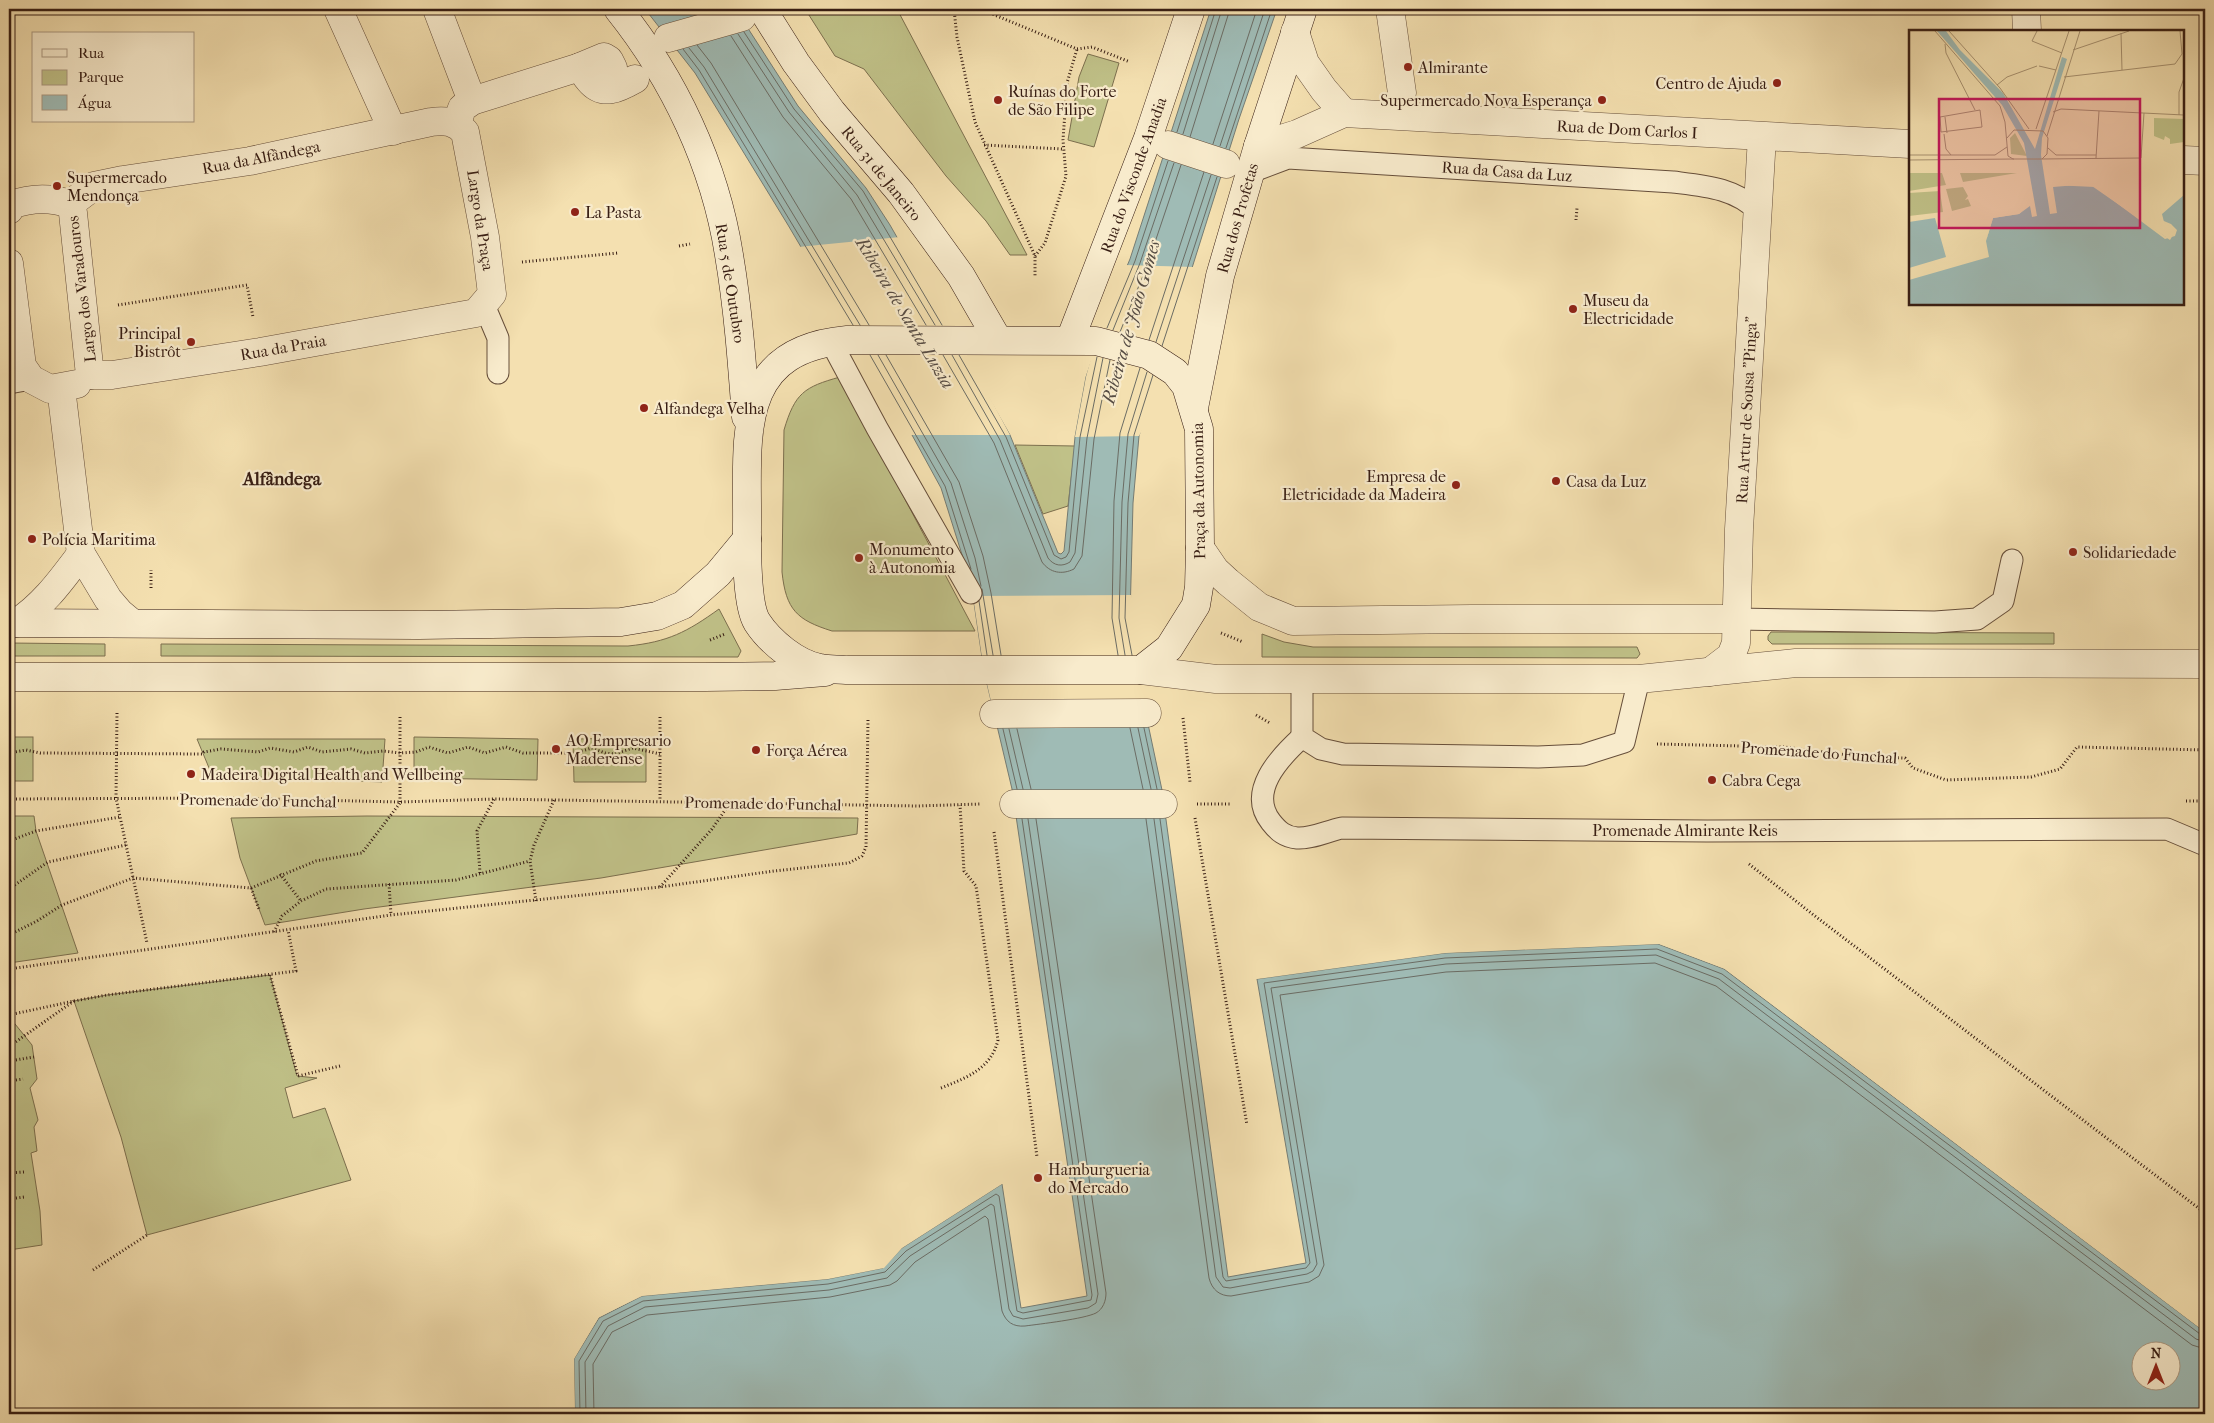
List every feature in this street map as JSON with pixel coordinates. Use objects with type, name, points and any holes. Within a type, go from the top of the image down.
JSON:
[{"type":"street","points":[[338,9],[393,131]]},
{"type":"street","points":[[437,9],[472,101]]},
{"type":"street","name":"Rua 5 de Outubro","points":[[618,9],[668,82],[686,115],[707,170],[729,254],[740,341],[748,432]]},
{"type":"street","name":"Rua do Visconde Anadia","points":[[1083,340],[1191,9]]},
{"type":"street","points":[[1390,9],[1402,93]]},
{"type":"street","points":[[2026,9],[2027,30]]},
{"type":"street","points":[[668,38],[752,13]]},
{"type":"street","name":"Rua 31 de Janeiro","points":[[752,13],[796,63],[822,98],[901,193],[962,276],[998,340]]},
{"type":"street","points":[[1299,20],[1305,63],[1324,90],[1344,113]]},
{"type":"street","name":"Rua dos Profetas","points":[[1194,408],[1220,276],[1238,168],[1258,146],[1299,20]]},
{"type":"street","points":[[457,124],[462,108],[472,101],[580,67],[589,82],[601,90],[618,88],[622,77]]},
{"type":"street","name":"Rua de Dom Carlos I","points":[[1258,146],[1297,134],[1344,113],[1909,144]]},
{"type":"street","name":"Rua da Alfândega","points":[[70,204],[94,186],[123,180],[250,161],[439,121],[457,124]]},
{"type":"street","name":"Largo da Praça","points":[[457,124],[465,132],[469,151],[492,294],[480,309]]},
{"type":"street","name":"Rua Artur de Sousa \"Pinga\"","points":[[1710,672],[1731,656],[1736,643],[1762,137]]},
{"type":"street","points":[[1168,145],[1238,168]]},
{"type":"street","points":[[2184,160],[2205,161]]},
{"type":"street","name":"Largo dos Varadouros","points":[[9,206],[22,200],[40,198],[59,200],[70,204],[73,213],[90,375],[75,386],[61,388]]},
{"type":"street","points":[[9,263],[11,306],[22,366],[20,381],[50,390],[61,388],[81,554],[108,599],[132,623]]},
{"type":"street","name":"Rua da Praia","points":[[90,375],[112,375],[260,352],[480,309]]},
{"type":"street","name":"Praça da Autonomia","points":[[1083,340],[1149,354],[1168,366],[1186,386],[1199,429],[1200,548],[1196,605],[1169,648],[1141,670],[846,670],[819,668],[793,656],[765,633],[756,620],[749,588],[747,539],[748,432],[752,408],[761,388],[782,361],[811,346],[839,341],[1083,340]]},
{"type":"street","points":[[13,623],[419,625],[621,622],[656,616],[683,605],[718,574],[747,539]]},
{"type":"street","points":[[1200,548],[1215,570],[1259,607],[1293,622],[1472,619],[1736,620]]},
{"type":"street","points":[[13,623],[33,612],[81,554]]},
{"type":"street","points":[[1141,670],[1216,679],[1638,679],[1796,663],[2204,665]]},
{"type":"street","points":[[9,676],[705,677],[775,676],[846,670]]},
{"type":"street","points":[[994,714],[1147,713]]},
{"type":"street","points":[[1014,804],[1164,804]]},
{"type":"lane","name":"Rua da Casa da Luz","points":[[1238,168],[1288,158],[1664,182],[1708,186],[1736,194],[1750,202],[1758,211]]},
{"type":"lane","points":[[480,309],[498,338],[498,373]]},
{"type":"lane","points":[[839,341],[881,436],[971,593]]},
{"type":"lane","points":[[1736,620],[1935,622],[1976,620],[2003,601],[2012,560]]},
{"type":"lane","points":[[1261,804],[1265,785],[1276,764],[1302,737],[1302,679]]},
{"type":"lane","points":[[1302,737],[1321,749],[1343,754],[1583,755],[1624,742],[1638,679]]},
{"type":"lane","name":"Promenade Almirante Reis","points":[[1261,804],[1264,814],[1277,830],[1286,836],[1296,838],[1309,837],[1342,828],[1707,831],[2167,829],[2205,845]]},
{"type":"path","points":[[954,9],[957,37],[975,122],[1035,256],[1035,276]]},
{"type":"path","points":[[980,9],[1077,48],[1092,46],[1130,62]]},
{"type":"path","points":[[1035,256],[1044,243],[1066,176],[1063,149],[1067,83],[1077,48]]},
{"type":"path","points":[[984,145],[1063,149]]},
{"type":"path","points":[[679,246],[692,244]]},
{"type":"path","points":[[488,265],[618,253]]},
{"type":"path","points":[[115,306],[248,285],[254,324]]},
{"type":"path","points":[[151,570],[151,597]]},
{"type":"path","points":[[704,642],[730,632]]},
{"type":"path","points":[[1218,632],[1250,645]]},
{"type":"path","points":[[1182,712],[1193,804],[1246,1125]]},
{"type":"path","points":[[9,935],[38,921],[62,905],[133,878],[251,888],[280,874],[316,861],[362,853],[400,802],[400,717]]},
{"type":"path","points":[[660,717],[660,801]]},
{"type":"path","points":[[9,969],[391,915],[660,887],[849,863],[862,856],[866,847],[868,719]]},
{"type":"path","points":[[117,724],[116,798],[147,943]]},
{"type":"path","name":"Promenade do Funchal","points":[[1624,742],[1694,746],[1784,747],[1864,757],[1905,758],[1913,768],[1946,780],[2031,777],[2060,770],[2077,747],[2205,750]]},
{"type":"path","points":[[9,753],[20,750],[40,753],[203,754],[204,752],[221,749],[258,752],[270,748],[294,752],[308,747],[322,752],[351,749],[365,753],[383,751],[400,753],[416,752],[429,747],[448,753],[468,747],[485,753],[506,747],[523,753],[575,753],[592,748],[614,754],[633,748],[660,754]]},
{"type":"path","name":"Promenade do Funchal","points":[[9,799],[222,798],[400,802],[494,799],[866,805],[983,804]]},
{"type":"path","points":[[480,873],[477,831],[494,799]]},
{"type":"path","points":[[536,901],[530,861],[534,845],[554,800]]},
{"type":"path","points":[[660,887],[712,829],[730,802]]},
{"type":"path","points":[[1164,804],[1261,804]]},
{"type":"path","points":[[941,1088],[966,1078],[985,1065],[992,1058],[998,1040],[976,886],[964,871],[960,805]]},
{"type":"path","points":[[9,842],[36,831],[120,817]]},
{"type":"path","points":[[993,823],[1037,1158]]},
{"type":"path","points":[[1707,831],[1811,913],[2205,1214]]},
{"type":"path","points":[[9,889],[48,862],[126,845]]},
{"type":"path","points":[[274,932],[282,916],[302,901],[326,889],[456,880],[530,861]]},
{"type":"path","points":[[280,874],[302,901]]},
{"type":"path","points":[[389,884],[391,915]]},
{"type":"path","points":[[251,888],[259,909]]},
{"type":"path","points":[[9,1014],[108,995],[296,971],[288,930]]},
{"type":"path","points":[[270,975],[298,1076],[340,1066]]},
{"type":"path","points":[[9,1044],[14,1043],[74,1002]]},
{"type":"path","points":[[9,1061],[34,1057]]},
{"type":"path","points":[[9,1081],[23,1080]]},
{"type":"path","points":[[9,1173],[24,1172]]},
{"type":"path","points":[[9,1199],[24,1197]]},
{"type":"path","points":[[93,1270],[147,1235]]},
{"type":"green space","points":[[821,9],[897,9],[1027,255],[1010,255],[986,221],[946,176],[864,69],[835,56],[807,12]]},
{"type":"green space","points":[[1088,54],[1119,63],[1094,147],[1068,140],[1079,77]]},
{"type":"green space","points":[[840,377],[975,631],[832,631],[802,618],[790,604],[782,572],[784,430],[792,408],[803,393],[818,384]]},
{"type":"green space","points":[[1015,445],[1075,446],[1068,506],[1043,514]]},
{"type":"green space","points":[[719,609],[741,651],[738,657],[161,656],[161,644],[628,646],[655,642],[676,635]]},
{"type":"green space","points":[[1771,632],[2054,633],[2054,644],[1772,644],[1768,640]]},
{"type":"green space","points":[[1262,634],[1284,642],[1313,647],[1637,647],[1640,654],[1637,658],[1262,657]]},
{"type":"green space","points":[[9,643],[105,644],[105,656],[9,656]]},
{"type":"green space","points":[[9,737],[33,737],[33,781],[9,781]]},
{"type":"green space","points":[[414,737],[538,739],[537,780],[414,778]]},
{"type":"green space","points":[[646,738],[646,782],[574,782],[573,739]]},
{"type":"green space","points":[[197,739],[385,739],[382,782],[212,775]]},
{"type":"green space","points":[[9,816],[34,816],[36,831],[78,953],[9,963]]},
{"type":"green space","points":[[367,816],[858,818],[857,834],[601,878],[364,909],[265,925],[240,858],[231,818]]},
{"type":"green space","points":[[270,975],[297,1076],[317,1078],[285,1088],[293,1118],[325,1108],[351,1180],[147,1235],[121,1137],[74,1001],[107,995]]},
{"type":"green space","points":[[9,1019],[32,1045],[37,1079],[30,1088],[38,1120],[34,1127],[37,1151],[31,1153],[40,1211],[42,1245],[9,1250]]},
{"type":"water","points":[[645,9],[738,9],[749,30],[798,106],[866,188],[890,225],[1010,435],[1058,553],[1061,554],[1064,551],[1075,437],[1086,377],[1109,309],[1130,259],[1211,9],[1277,9],[1239,119],[1139,436],[1133,503],[1130,617],[1148,724],[1162,790],[1228,1277],[1306,1263],[1257,979],[1445,953],[1658,944],[1724,969],[2205,1332],[2205,1414],[575,1414],[574,1359],[599,1318],[642,1296],[828,1279],[883,1268],[902,1248],[1002,1184],[1021,1308],[1087,1296],[1012,789],[984,671],[973,596],[964,561],[941,488],[912,435],[788,225],[695,73]]},
{"type":"pier","points":[[900,237],[957,336],[1010,435],[909,435],[798,247]]},
{"type":"pier","points":[[1125,265],[1194,267],[1145,425],[1139,436],[1075,437],[1086,377],[1100,324]]},
{"type":"pier","points":[[1131,595],[1147,713],[994,714],[984,671],[973,596]]},
{"type":"pier","points":[[1659,941],[1726,967],[2205,1329],[2205,1332],[1725,969],[1659,944],[1445,953],[1257,979],[1256,976],[1444,951]]},
{"type":"pier","points":[[1002,1181],[1002,1184],[902,1248],[884,1268],[828,1279],[642,1296],[599,1317],[574,1359],[575,1414],[573,1414],[572,1359],[598,1315],[641,1294],[827,1276],[882,1265],[901,1246]]},
{"type":"place","name":"Almirante","points":[[1408,67]]},
{"type":"place","name":"Centro de Ajuda","points":[[1777,83]]},
{"type":"place","name":"Ruínas do Forte de São Filipe","points":[[998,100]]},
{"type":"place","name":"Supermercado Nova Esperança","points":[[1602,100]]},
{"type":"place","name":"Supermercado Mendonça","points":[[57,186]]},
{"type":"place","name":"La Pasta","points":[[575,212]]},
{"type":"place","name":"Museu da Electricidade","points":[[1573,309]]},
{"type":"place","name":"Principal Bistrôt","points":[[191,342]]},
{"type":"place","name":"Alfandega Velha","points":[[644,408]]},
{"type":"place","name":"Casa da Luz","points":[[1556,481]]},
{"type":"place","name":"Empresa de Eletricidade da Madeira","points":[[1456,485]]},
{"type":"place","name":"Polícia Maritima","points":[[32,539]]},
{"type":"place","name":"Solidariedade","points":[[2073,552]]},
{"type":"place","name":"Monumento à Autonomia","points":[[859,558]]},
{"type":"place","name":"AO Empresario Maderense","points":[[556,749]]},
{"type":"place","name":"Força Aérea","points":[[756,750]]},
{"type":"place","name":"Madeira Digital Health and Wellbeing","points":[[191,774]]},
{"type":"place","name":"Cabra Cega","points":[[1712,780]]},
{"type":"place","name":"Hamburgueria do Mercado","points":[[1038,1178]]},
{"type":"district","name":"Alfândega","points":[[282,479]]},
{"type":"water label","name":"Ribeira de Santa Luzia","points":[[905,313]]},
{"type":"water label","name":"Ribeira de João Gomes","points":[[1131,322]]}]
